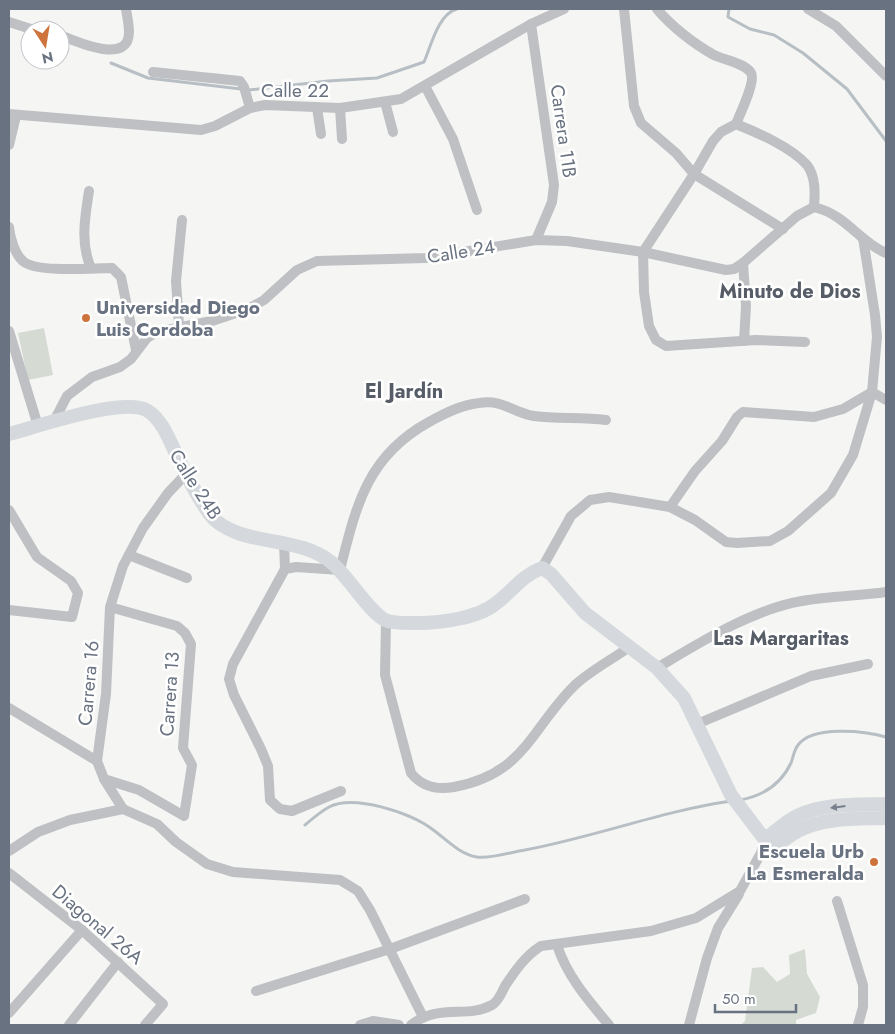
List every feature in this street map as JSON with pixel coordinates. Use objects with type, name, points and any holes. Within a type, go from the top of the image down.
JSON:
[{"type":"street","points":[[70,38],[103,50],[116,50],[124,45],[130,34],[126,9]]},
{"type":"street","name":"Calle 22","points":[[12,115],[201,130],[215,126],[250,108],[265,105],[340,108],[401,99],[532,24],[564,9]]},
{"type":"street","points":[[624,9],[634,106],[641,123],[676,153],[694,174],[783,229]]},
{"type":"street","points":[[657,9],[668,21],[712,54],[744,68],[751,73],[753,79],[736,124],[721,132],[712,141],[694,174],[644,252],[644,292],[647,318],[656,340],[666,346],[744,340],[805,342]]},
{"type":"street","points":[[808,9],[836,26],[886,76]]},
{"type":"street","name":"Carrera 11B","points":[[532,24],[554,185],[552,202],[536,240]]},
{"type":"street","points":[[153,72],[240,81],[244,87],[250,108]]},
{"type":"street","points":[[425,86],[453,139],[477,210]]},
{"type":"street","points":[[385,102],[393,132]]},
{"type":"street","points":[[318,108],[320,134]]},
{"type":"street","points":[[340,108],[342,139]]},
{"type":"street","points":[[9,145],[12,115]]},
{"type":"street","points":[[736,124],[768,138],[808,166],[814,181],[814,207],[826,210],[845,221],[863,238],[886,253]]},
{"type":"street","points":[[89,191],[84,222],[85,253],[91,268]]},
{"type":"street","name":"Calle 24","points":[[54,420],[67,396],[92,377],[120,367],[131,359],[136,350],[156,332],[212,321],[248,309],[264,300],[297,270],[317,261],[426,258],[536,240],[567,241],[644,252],[719,269],[734,269],[797,216],[814,207]]},
{"type":"street","points":[[179,326],[176,281],[182,220]]},
{"type":"street","points":[[9,227],[11,240],[23,261],[35,267],[112,268],[121,277],[136,350]]},
{"type":"street","points":[[628,648],[577,683],[510,764],[472,784],[441,790],[418,783],[410,773],[385,675],[386,620],[420,623],[472,616],[494,606],[528,573],[542,568],[571,516],[590,500],[608,497],[670,507],[695,520],[726,542],[770,540],[788,531],[831,493],[853,455],[872,392],[877,337],[876,315],[863,238]]},
{"type":"street","points":[[743,263],[746,306],[744,340]]},
{"type":"street","points":[[9,331],[38,426]]},
{"type":"street","points":[[872,392],[886,400]]},
{"type":"street","points":[[670,507],[695,471],[722,441],[740,414],[756,412],[800,418],[814,417],[843,409],[872,392]]},
{"type":"street","points":[[285,569],[296,567],[340,570],[355,510],[374,470],[408,434],[450,410],[480,403],[501,403],[533,416],[606,420]]},
{"type":"street","name":"Calle 24B","points":[[54,420],[119,408],[135,407],[149,411],[159,423],[186,474],[214,520],[236,532],[284,542],[320,554],[340,570],[375,611],[386,620]]},
{"type":"street","points":[[9,434],[54,420]]},
{"type":"street","name":"Carrera 16","points":[[97,761],[106,694],[110,607],[123,566],[144,528],[168,493],[186,474]]},
{"type":"street","name":"Carrera 16","points":[[9,510],[37,557],[71,581],[78,593],[72,616],[9,610]]},
{"type":"street","points":[[284,542],[285,569],[233,664],[229,679],[234,695],[262,749],[268,766],[270,800],[280,809],[292,811],[341,791]]},
{"type":"street","points":[[129,555],[187,578]]},
{"type":"street","points":[[542,568],[551,574],[585,613],[628,648],[657,668],[684,698],[730,795],[766,847]]},
{"type":"street","points":[[657,668],[713,635],[775,608],[802,601],[886,592]]},
{"type":"street","name":"Carrera 13","points":[[104,779],[139,790],[184,816],[192,765],[183,748],[191,644],[185,633],[177,626],[110,607]]},
{"type":"street","points":[[697,724],[794,682],[824,673],[868,664]]},
{"type":"street","points":[[9,708],[97,761],[104,779],[123,809],[157,824],[176,842],[200,859],[233,872],[340,880],[358,891],[390,948],[422,1016]]},
{"type":"street","points":[[689,1025],[706,958],[718,928],[766,847],[797,816],[845,806],[886,804]]},
{"type":"street","points":[[9,850],[38,832],[70,820],[123,809]]},
{"type":"street","points":[[766,847],[808,826],[826,822],[886,818]]},
{"type":"street","name":"Diagonal 26A","points":[[9,873],[82,930],[163,1004],[145,1025]]},
{"type":"street","points":[[411,1025],[422,1016],[437,1012],[479,1010],[494,1004],[529,954],[541,946],[651,931],[696,918],[740,891]]},
{"type":"street","points":[[256,991],[390,948],[524,899]]},
{"type":"street","points":[[837,901],[862,985],[863,1007],[858,1025]]},
{"type":"street","points":[[9,1013],[82,930]]},
{"type":"street","points":[[556,945],[562,962],[576,984],[609,1025]]},
{"type":"street","points":[[69,1025],[118,962]]},
{"type":"street","points":[[360,1025],[373,1021],[390,1022],[399,1025]]},
{"type":"shaded area","points":[[44,328],[53,375],[28,380],[18,333]]},
{"type":"shaded area","points":[[805,949],[807,974],[820,997],[816,1013],[796,1020],[796,1025],[741,1025],[745,1021],[752,968],[763,967],[777,982],[790,974],[789,955]]},
{"type":"waterway","points":[[249,90],[328,81],[377,78],[424,62],[440,24],[450,12],[457,9]]},
{"type":"waterway","points":[[729,9],[728,17],[750,29],[774,35],[803,53],[847,89],[886,141]]},
{"type":"waterway","points":[[111,63],[148,78],[241,89]]},
{"type":"waterway","points":[[740,800],[763,792],[776,783],[787,770],[798,745],[815,734],[840,731],[886,737]]},
{"type":"waterway","points":[[305,825],[329,807],[340,804],[367,804],[397,812],[423,823],[464,853],[477,857],[489,857],[551,845],[680,811],[731,801]]},
{"type":"place","name":"Universidad Diego Luis Cordoba","points":[[86,318]]},
{"type":"place","name":"Escuela Urb La Esmeralda","points":[[874,862]]},
{"type":"district","name":"Minuto de Dios","points":[[790,291]]},
{"type":"district","name":"El Jardín","points":[[404,391]]},
{"type":"district","name":"Las Margaritas","points":[[781,638]]}]
